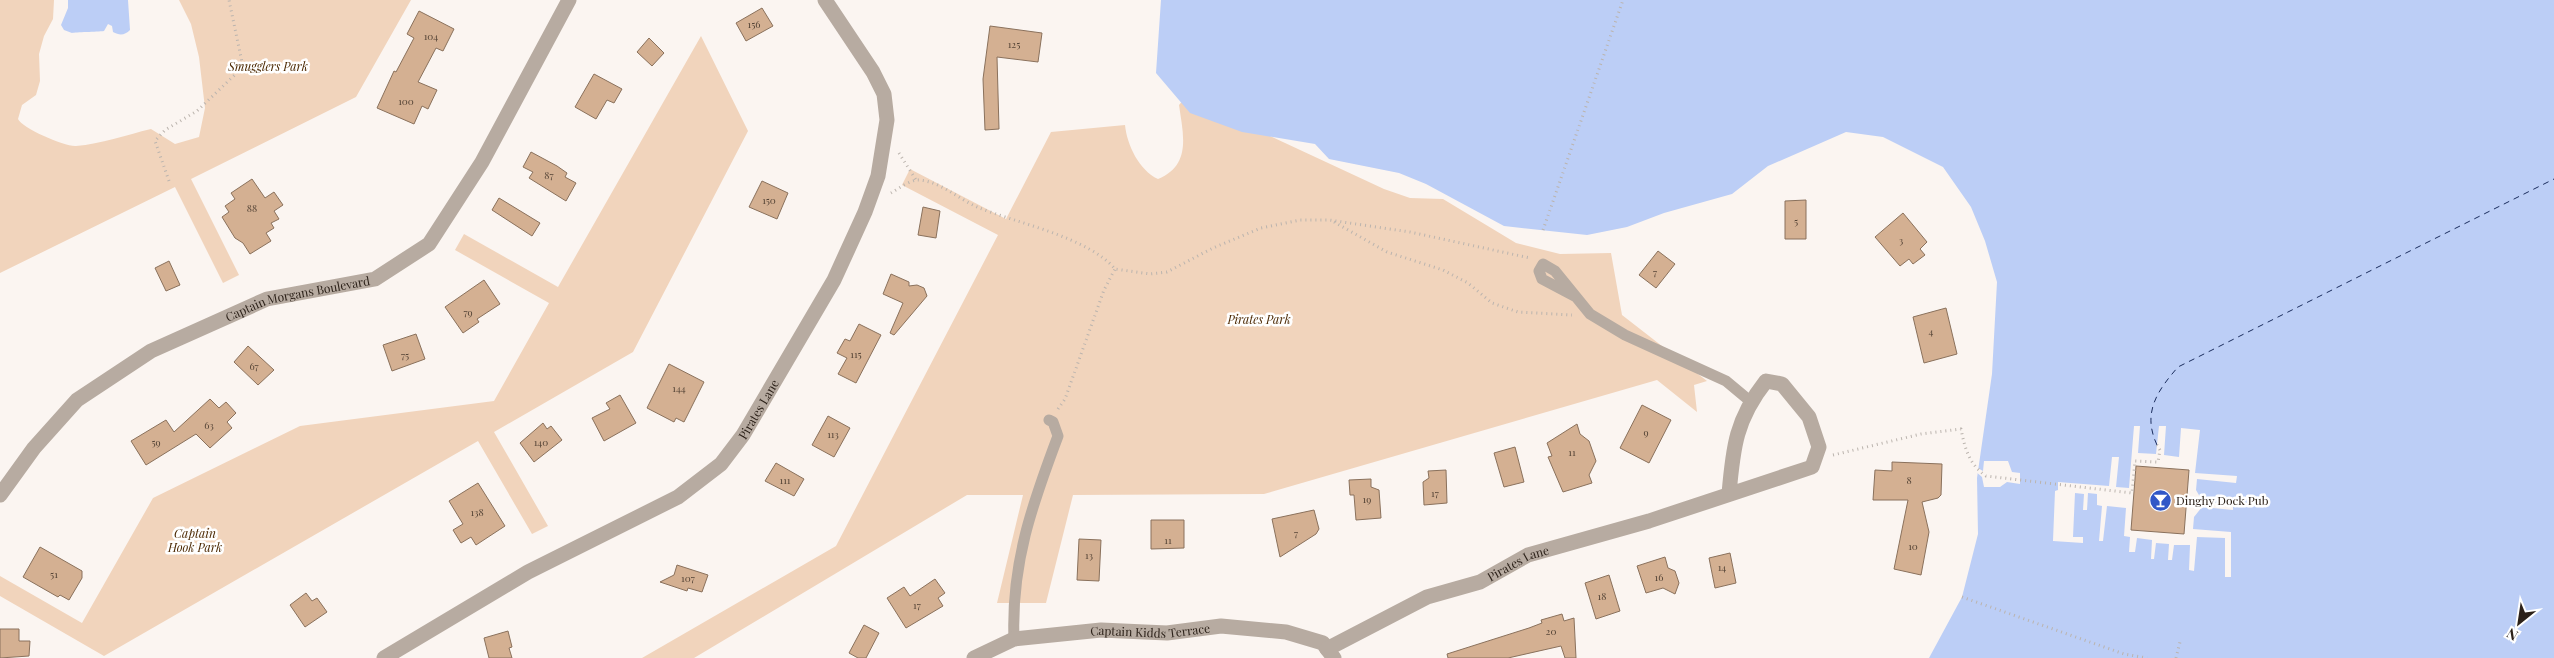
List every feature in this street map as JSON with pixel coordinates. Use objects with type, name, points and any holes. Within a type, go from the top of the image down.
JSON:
[{"type":"street","name":"Captain Morgans Boulevard","points":[[0,495],[34,448],[77,400],[151,351],[267,299],[375,279],[429,244],[482,162],[569,0]]},
{"type":"street","name":"Pirates Lane","points":[[384,658],[528,572],[678,497],[720,464],[743,435],[834,280],[868,205],[878,176],[887,120],[884,94],[873,72],[825,0]]},
{"type":"street","points":[[1729,494],[1736,438],[1750,401],[1766,381],[1782,384],[1809,417],[1819,447],[1815,459]]},
{"type":"street","name":"Pirates Lane","points":[[1330,653],[1427,597],[1480,582],[1528,555],[1649,521],[1812,467],[1815,459]]},
{"type":"street","name":"Captain Kidds Terrace","points":[[974,658],[1014,639],[1101,630],[1167,633],[1221,626],[1286,632],[1323,643],[1330,653]]},
{"type":"lane","points":[[1543,264],[1555,271],[1590,314],[1626,335],[1726,381],[1750,401]]},
{"type":"lane","points":[[1014,639],[1013,613],[1019,555],[1028,517],[1058,436],[1051,421]]},
{"type":"path","points":[[169,181],[155,141],[165,130],[197,111],[243,67],[229,0]]},
{"type":"path","points":[[1543,230],[1623,0]]},
{"type":"path","points":[[868,205],[916,180],[936,184],[973,205],[1086,248],[1110,263],[1115,269],[1150,274],[1167,272],[1213,248],[1261,228],[1300,220],[1329,220],[1410,232],[1454,243],[1511,252],[1543,264]]},
{"type":"path","points":[[1329,220],[1388,252],[1443,270],[1468,283],[1492,303],[1518,312],[1590,314]]},
{"type":"path","points":[[1051,421],[1065,399],[1104,290],[1115,269]]},
{"type":"path","points":[[1815,459],[1921,434],[1962,429],[1965,450],[1976,469],[1986,476],[2132,493],[2135,460],[2158,462],[2160,450],[2157,445]]},
{"type":"path","points":[[1962,597],[2124,654],[2148,658]]},
{"type":"path","points":[[2176,658],[2180,642]]},
{"type":"green space","name":"Smugglers Park","points":[[0,0],[54,0],[53,19],[44,36],[39,54],[40,81],[36,95],[22,105],[18,119],[27,127],[44,136],[76,146],[151,129],[175,144],[199,137],[205,108],[199,57],[191,24],[179,0],[411,0],[356,97],[191,179],[239,275],[223,283],[175,187],[0,273]]},
{"type":"green space","name":"Captain Hook Park","points":[[701,36],[748,131],[633,352],[494,432],[548,526],[532,534],[478,441],[104,656],[0,596],[0,576],[82,623],[153,498],[300,426],[494,401],[549,303],[455,250],[464,234],[558,287]]},
{"type":"green space","name":"Pirates Park","points":[[1186,97],[1384,189],[1410,198],[1443,199],[1516,243],[1560,254],[1611,253],[1622,315],[1707,381],[1694,385],[1697,412],[1657,380],[1264,494],[1073,495],[1046,603],[997,603],[1023,495],[967,495],[694,658],[642,658],[836,546],[998,235],[902,185],[910,169],[1006,219],[1051,132],[1125,125],[1131,149],[1145,170],[1158,179],[1169,173],[1181,157],[1183,137],[1179,105]]},
{"type":"water","points":[[68,0],[128,0],[130,30],[124,34],[118,34],[113,32],[112,26],[108,24],[104,31],[72,33],[64,30],[61,25],[68,8]]},
{"type":"water","points":[[1161,0],[2554,0],[2554,658],[1929,658],[1962,597],[1978,534],[1977,478],[1992,374],[1997,282],[1985,241],[1971,207],[1943,167],[1883,137],[1846,132],[1768,166],[1732,194],[1664,213],[1627,227],[1587,235],[1504,226],[1426,184],[1399,173],[1329,159],[1315,144],[1242,132],[1190,113],[1156,73]]},
{"type":"pier","points":[[2134,426],[2140,426],[2138,453],[2156,454],[2159,426],[2166,426],[2164,455],[2179,457],[2181,428],[2200,430],[2195,473],[2237,476],[2236,483],[2197,479],[2196,490],[2203,502],[2233,504],[2233,510],[2202,507],[2194,517],[2193,529],[2231,532],[2231,577],[2225,577],[2225,538],[2197,537],[2194,571],[2189,570],[2190,545],[2174,545],[2172,560],[2168,560],[2169,544],[2156,543],[2154,559],[2151,559],[2152,540],[2137,538],[2135,552],[2129,552],[2130,537],[2124,536],[2126,508],[2107,506],[2103,541],[2099,541],[2102,506],[2097,505],[2097,494],[2088,493],[2087,510],[2083,510],[2084,494],[2075,493],[2073,537],[2083,537],[2083,543],[2053,541],[2055,491],[2058,490],[2058,482],[2109,486],[2112,457],[2119,457],[2116,487],[2129,488]]},
{"type":"pier","points":[[1984,461],[2008,461],[2012,472],[2020,473],[2020,484],[2007,482],[2000,487],[1984,487],[1982,477],[1975,471],[1976,467],[1983,471]]},
{"type":"building","points":[[762,8],[773,26],[746,41],[736,23]]},
{"type":"building","points":[[419,11],[454,29],[443,51],[436,48],[418,82],[437,90],[428,109],[422,106],[414,124],[377,108],[394,71],[396,72],[414,38],[407,34]]},
{"type":"building","points":[[990,26],[1042,33],[1038,62],[997,57],[999,129],[985,130],[983,79]]},
{"type":"building","points":[[649,38],[664,53],[652,66],[637,52]]},
{"type":"building","points":[[594,74],[622,89],[614,103],[607,100],[596,119],[575,107]]},
{"type":"building","points":[[531,152],[557,166],[567,173],[565,177],[576,183],[566,201],[529,178],[533,172],[523,167]]},
{"type":"building","points":[[252,179],[265,198],[274,192],[283,205],[274,211],[279,219],[271,223],[274,228],[266,233],[271,241],[250,254],[243,243],[235,238],[222,217],[229,212],[225,206],[235,199],[231,193]]},
{"type":"building","points":[[762,181],[788,193],[777,219],[749,207]]},
{"type":"building","points":[[499,198],[540,223],[532,236],[492,210]]},
{"type":"building","points":[[1806,200],[1806,239],[1785,239],[1785,201]]},
{"type":"building","points":[[923,207],[940,211],[936,238],[918,235]]},
{"type":"building","points":[[1903,213],[1927,242],[1920,249],[1925,255],[1913,264],[1909,259],[1900,266],[1875,237]]},
{"type":"building","points":[[1658,251],[1675,264],[1656,288],[1639,275]]},
{"type":"building","points":[[169,261],[180,285],[166,291],[155,268]]},
{"type":"building","points":[[891,274],[909,282],[909,286],[917,285],[924,288],[927,296],[894,335],[890,333],[903,303],[883,294]]},
{"type":"building","points":[[484,280],[500,304],[477,319],[479,322],[463,333],[445,307]]},
{"type":"building","points":[[1946,308],[1957,354],[1924,363],[1913,317]]},
{"type":"building","points":[[859,324],[881,335],[856,383],[838,374],[847,358],[837,353],[845,339],[850,341]]},
{"type":"building","points":[[416,334],[425,359],[392,371],[383,345]]},
{"type":"building","points":[[248,346],[274,370],[258,385],[234,362]]},
{"type":"building","points":[[669,364],[704,382],[684,422],[676,418],[674,422],[647,408]]},
{"type":"building","points":[[620,395],[636,423],[604,441],[592,418],[610,409],[606,403]]},
{"type":"building","points":[[210,399],[219,408],[226,402],[236,413],[227,422],[232,428],[210,448],[196,434],[146,465],[131,441],[166,420],[174,432]]},
{"type":"building","points":[[1642,405],[1671,420],[1649,463],[1620,448]]},
{"type":"building","points":[[828,416],[850,428],[834,457],[812,445]]},
{"type":"building","points":[[543,423],[547,429],[551,426],[562,440],[534,462],[520,443]]},
{"type":"building","points":[[1577,424],[1580,434],[1589,441],[1596,461],[1589,475],[1592,483],[1563,492],[1548,457],[1552,456],[1547,443]]},
{"type":"building","points":[[1515,447],[1524,482],[1504,487],[1494,453]]},
{"type":"building","points":[[1892,462],[1942,464],[1941,495],[1938,498],[1922,502],[1929,532],[1921,575],[1894,569],[1908,500],[1873,500],[1875,470],[1892,471]]},
{"type":"building","points":[[776,463],[804,479],[794,496],[765,481]]},
{"type":"building","name":"Dinghy Dock Pub","points":[[2136,466],[2189,470],[2184,534],[2131,530]]},
{"type":"building","points":[[1446,470],[1447,503],[1424,505],[1423,482],[1429,478],[1428,471]]},
{"type":"building","points":[[1371,479],[1371,487],[1379,490],[1381,518],[1356,520],[1354,495],[1350,495],[1349,480]]},
{"type":"building","points":[[478,483],[505,526],[476,545],[471,537],[461,543],[453,530],[463,524],[449,501]]},
{"type":"building","points":[[1314,510],[1319,529],[1316,534],[1280,557],[1272,519]]},
{"type":"building","points":[[1151,520],[1184,520],[1184,548],[1151,549]]},
{"type":"building","points":[[1079,539],[1101,540],[1099,581],[1077,580]]},
{"type":"building","points":[[40,547],[82,571],[82,578],[69,600],[60,595],[58,597],[23,577]]},
{"type":"building","points":[[1730,553],[1736,583],[1715,588],[1709,558]]},
{"type":"building","points":[[1665,557],[1668,568],[1675,571],[1679,583],[1675,594],[1663,588],[1646,593],[1637,566]]},
{"type":"building","points":[[677,565],[708,575],[702,592],[688,588],[687,591],[660,582],[674,575]]},
{"type":"building","points":[[1609,575],[1620,611],[1596,619],[1585,583]]},
{"type":"building","points":[[935,579],[945,593],[938,598],[943,606],[906,628],[887,598],[904,587],[910,596]]},
{"type":"building","points":[[306,593],[312,601],[317,598],[327,612],[305,627],[290,605]]},
{"type":"building","points":[[1562,614],[1564,621],[1574,618],[1576,658],[1565,658],[1561,646],[1508,658],[1448,658],[1447,654],[1529,628],[1542,623],[1541,620]]},
{"type":"building","points":[[864,625],[879,633],[866,658],[858,658],[849,653]]},
{"type":"building","points":[[0,629],[19,629],[19,641],[30,641],[29,656],[0,658]]},
{"type":"building","points":[[508,631],[512,647],[509,648],[512,658],[489,658],[484,638]]},
{"type":"ferry route","points":[[2157,445],[2151,423],[2154,403],[2158,394],[2178,367],[2554,179]]},
{"type":"place","name":"Dinghy Dock Pub","points":[[2160,500]]}]
